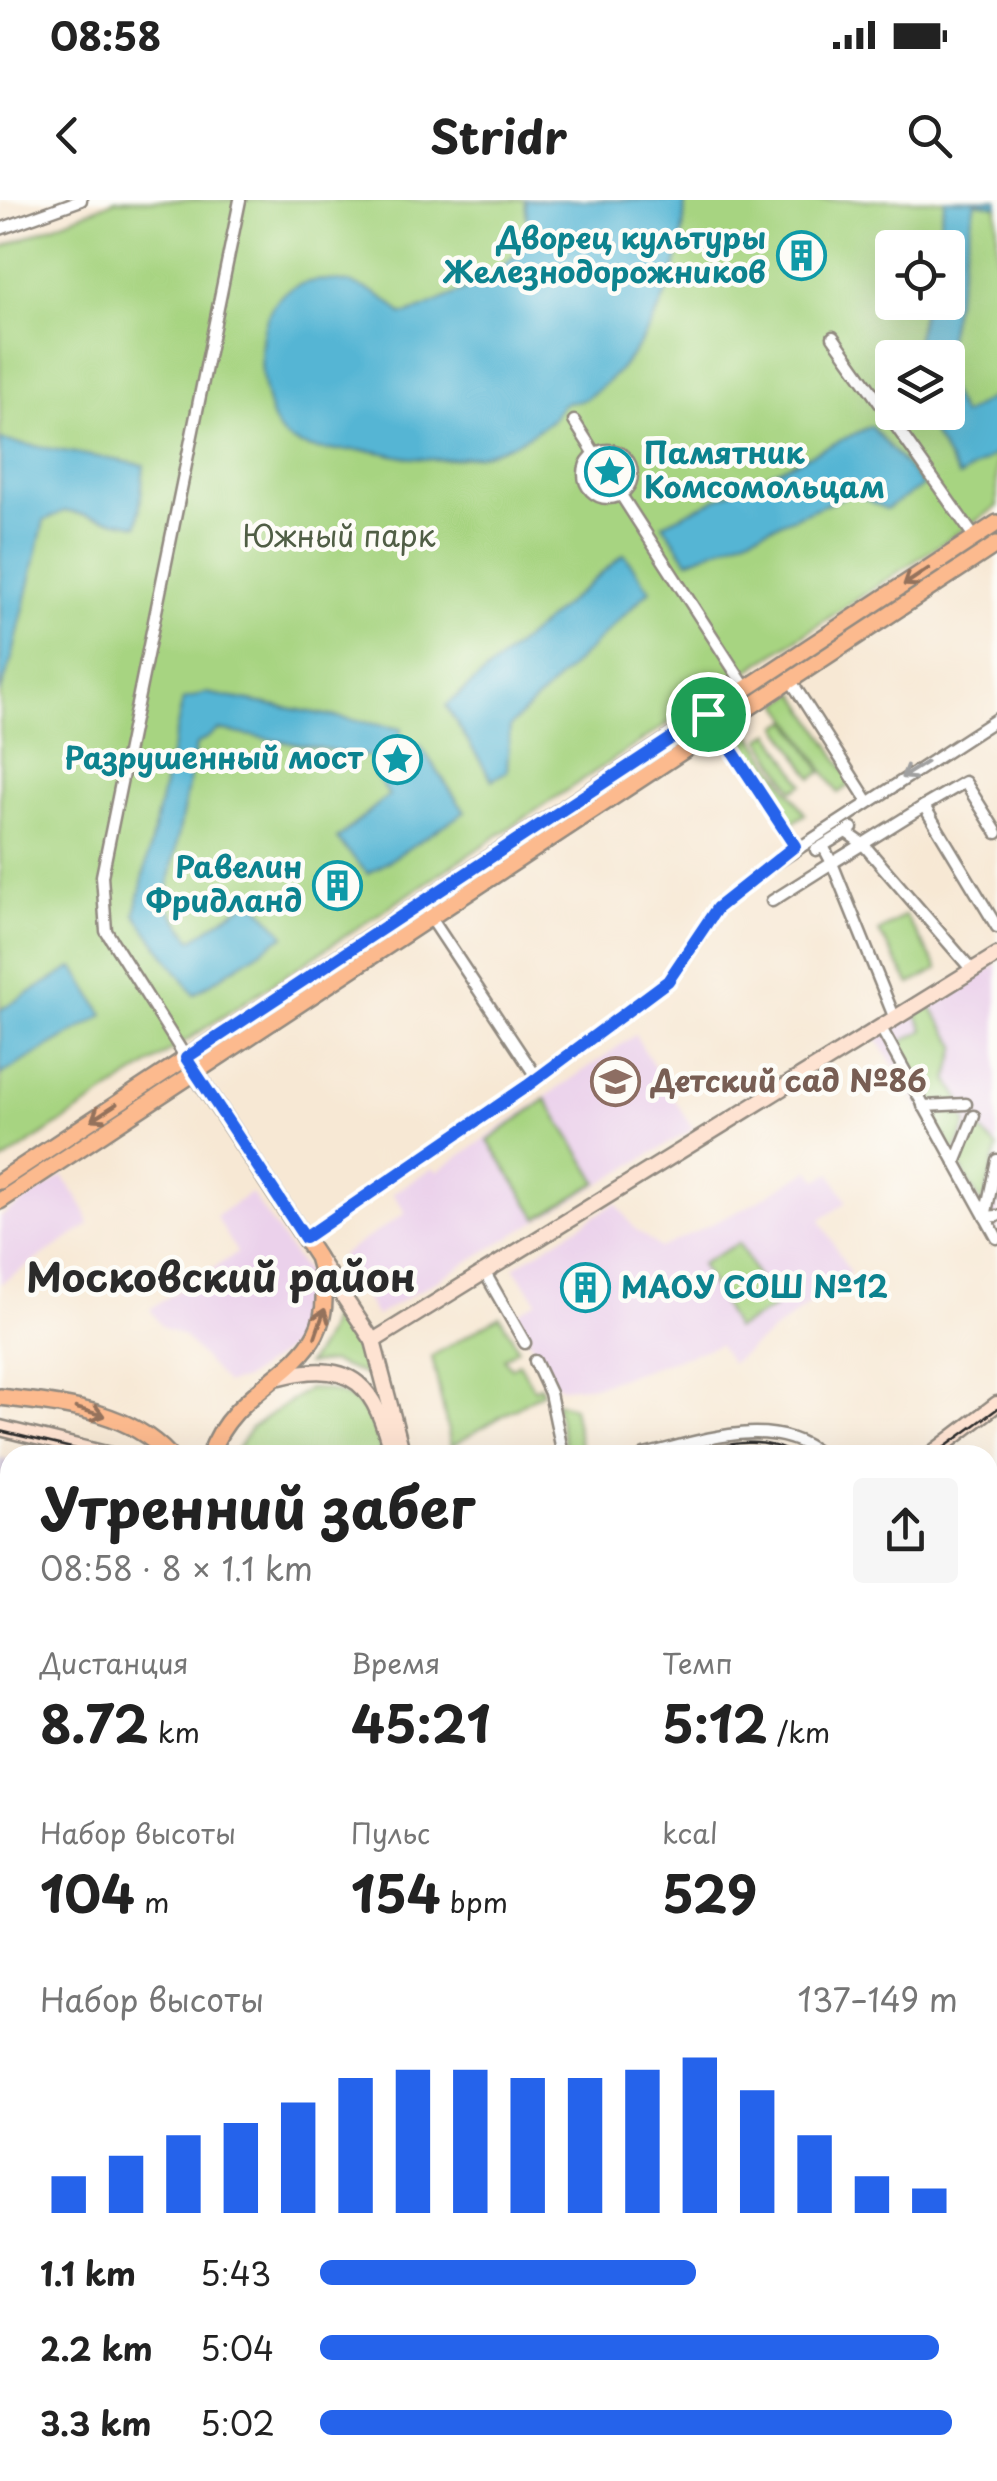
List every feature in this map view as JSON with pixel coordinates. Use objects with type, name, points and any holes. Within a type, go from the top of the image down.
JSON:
[{"type":"main road","points":[[0,1180],[997,523]]},
{"type":"main road","points":[[0,1201],[997,544]]},
{"type":"main road","points":[[186,1058],[318,1258],[326,1291],[324,1322],[303,1354],[280,1377],[239,1406],[225,1421],[214,1445]]},
{"type":"main road","points":[[0,1397],[84,1408],[123,1422],[160,1445]]},
{"type":"street","points":[[0,228],[80,200]]},
{"type":"street","points":[[186,1058],[106,931],[102,876],[240,200]]},
{"type":"street","points":[[833,338],[974,538]]},
{"type":"street","points":[[574,421],[595,454]]},
{"type":"street","points":[[613,450],[628,461],[632,480],[621,495],[601,498],[590,490],[584,470],[595,454],[613,450]]},
{"type":"street","points":[[621,495],[746,690]]},
{"type":"street","points":[[791,681],[867,800]]},
{"type":"street","points":[[708,714],[795,846]]},
{"type":"street","points":[[305,1238],[538,1078],[668,981],[717,908],[795,846],[997,719]]},
{"type":"street","points":[[772,901],[965,782],[997,833]]},
{"type":"street","points":[[924,806],[997,927]]},
{"type":"street","points":[[894,1019],[832,864],[820,848],[850,830],[972,970]]},
{"type":"street","points":[[421,903],[538,1078]]},
{"type":"street","points":[[373,1342],[997,954]]},
{"type":"street","points":[[880,1028],[955,1163],[991,1216],[997,1238]]},
{"type":"street","points":[[923,1106],[966,1104]]},
{"type":"street","points":[[955,1163],[974,1116]]},
{"type":"street","points":[[991,1216],[997,1160]]},
{"type":"street","points":[[318,1258],[373,1342],[400,1445]]},
{"type":"street","points":[[485,1274],[525,1343]]},
{"type":"street","points":[[534,1362],[550,1393],[562,1445]]},
{"type":"street","points":[[280,1377],[328,1370],[362,1384],[374,1397],[389,1445]]},
{"type":"street","points":[[943,1445],[997,1404]]},
{"type":"street","points":[[958,1445],[997,1416]]},
{"type":"street","points":[[0,1428],[69,1445]]},
{"type":"street","points":[[688,1445],[746,1432],[807,1445]]},
{"type":"street","points":[[0,1436],[38,1445]]},
{"type":"shaded area","points":[[997,964],[997,1234],[874,1034]]},
{"type":"shaded area","points":[[635,1035],[693,1129],[376,1316],[340,1256],[406,1213],[393,1193],[433,1168],[437,1172]]},
{"type":"shaded area","points":[[810,1170],[818,1180],[831,1173],[847,1202],[820,1220],[850,1273],[731,1363],[719,1345],[598,1385],[564,1388],[553,1383],[515,1314],[537,1301],[514,1267],[616,1203],[634,1228],[660,1248],[747,1207]]},
{"type":"shaded area","points":[[63,1176],[84,1208],[89,1225],[0,1284],[0,1217]]},
{"type":"shaded area","points":[[251,1193],[313,1284],[315,1308],[305,1331],[285,1351],[243,1380],[226,1383],[183,1336],[162,1327],[150,1309],[237,1253],[216,1216]]},
{"type":"green space","name":"Южный парк","points":[[116,200],[997,200],[997,507],[0,1163],[0,248]]},
{"type":"green space","points":[[796,693],[853,783],[838,793],[780,703]]},
{"type":"green space","points":[[789,720],[822,772],[812,778],[779,726]]},
{"type":"green space","points":[[745,725],[805,814],[789,825],[729,736]]},
{"type":"green space","points":[[771,733],[803,784],[793,790],[761,739]]},
{"type":"green space","points":[[905,915],[938,969],[910,984],[879,932]]},
{"type":"green space","points":[[930,1006],[957,1046],[948,1080],[962,1102],[925,1103],[894,1046],[924,1030],[916,1014]]},
{"type":"green space","points":[[546,1099],[598,1182],[538,1218],[488,1141]]},
{"type":"green space","points":[[958,1108],[967,1123],[954,1156],[928,1110]]},
{"type":"green space","points":[[976,1124],[997,1148],[983,1207],[959,1165]]},
{"type":"green space","points":[[739,1243],[774,1308],[735,1329],[701,1264]]},
{"type":"green space","points":[[334,1294],[359,1334],[369,1376],[331,1362],[307,1364],[327,1331]]},
{"type":"green space","points":[[500,1316],[518,1348],[504,1358],[511,1368],[519,1363],[534,1389],[540,1386],[543,1392],[451,1445],[432,1356]]},
{"type":"green space","points":[[308,1389],[324,1390],[359,1405],[374,1426],[380,1445],[240,1445],[251,1428]]},
{"type":"green space","points":[[555,1402],[573,1407],[580,1445],[565,1445]]},
{"type":"water","points":[[525,200],[685,200],[670,284],[644,337],[607,382],[583,400],[563,404],[552,419],[531,434],[492,452],[471,456],[428,459],[371,451],[323,450],[300,445],[284,436],[270,411],[261,359],[264,328],[277,300],[292,288],[330,280],[370,290],[401,314],[408,314],[474,285],[517,253],[529,239]]},
{"type":"water","points":[[945,200],[997,200],[997,206],[975,202],[965,252],[965,230],[939,230]]},
{"type":"water","points":[[921,320],[951,320],[947,340],[916,340]]},
{"type":"water","points":[[997,394],[997,453],[959,477],[930,430],[965,430],[965,413]]},
{"type":"water","points":[[871,426],[923,486],[886,509],[853,493],[688,561],[663,524]]},
{"type":"water","points":[[0,440],[144,465],[138,525],[64,511],[44,521],[12,659],[0,693]]},
{"type":"water","points":[[624,554],[650,590],[510,726],[507,771],[492,780],[446,706]]},
{"type":"water","points":[[206,693],[402,729],[389,762],[399,768],[420,745],[465,812],[368,874],[337,839],[389,795],[374,774],[376,758],[219,730],[196,745],[165,903],[192,940],[252,899],[285,935],[194,994],[135,914],[183,700]]},
{"type":"water","points":[[74,967],[104,1015],[0,1075],[0,1010]]},
{"type":"tram line","points":[[948,1445],[997,1409]]},
{"type":"tram line","points":[[0,1431],[59,1445]]},
{"type":"tram line","points":[[724,1445],[770,1445]]},
{"type":"place","name":"Дворец культуры Железнодорожников","points":[[801,256]]},
{"type":"place","name":"Памятник Комсомольцам","points":[[609,471]]},
{"type":"place","name":"Разрушенный мост","points":[[398,759]]},
{"type":"place","name":"Равелин Фридланд","points":[[337,885]]},
{"type":"place","name":"Детский сад №86","points":[[616,1082]]},
{"type":"place","name":"МАОУ СОШ №12","points":[[586,1288]]},
{"type":"district","name":"Московский район","points":[[221,1278]]},
{"type":"route","points":[[708,714],[795,846],[717,908],[668,981],[527,1086],[305,1238],[186,1058],[708,714]]}]
